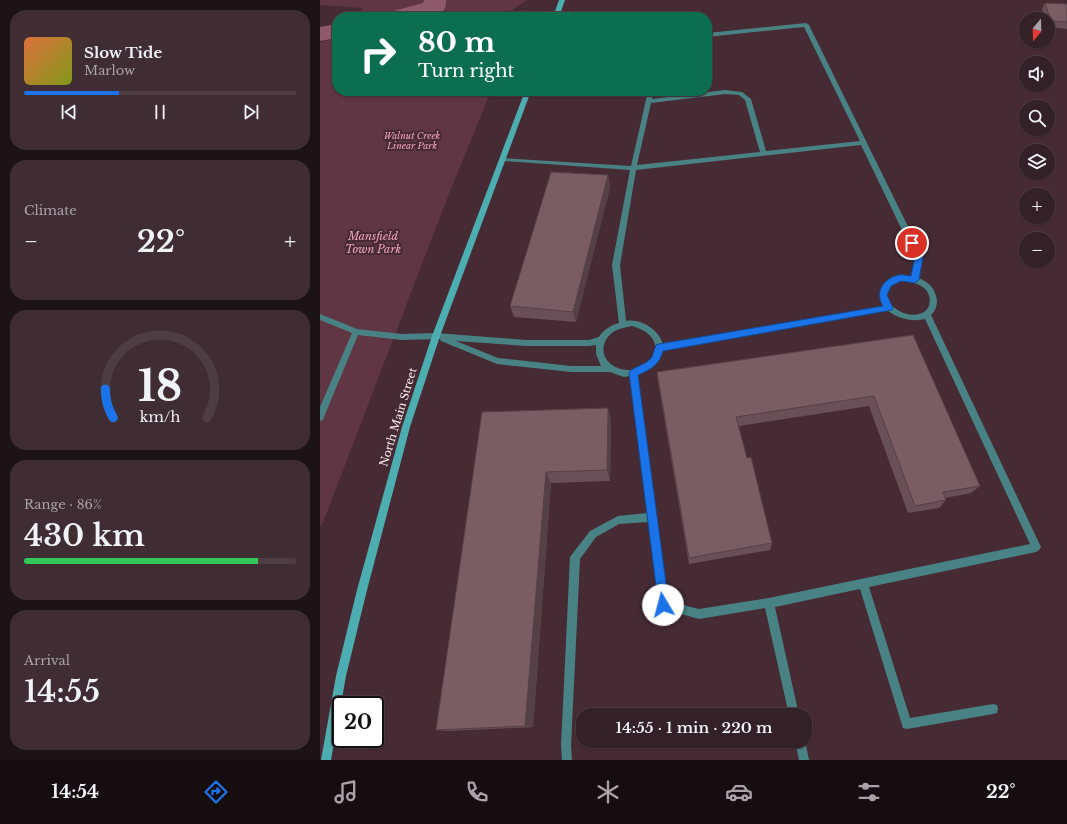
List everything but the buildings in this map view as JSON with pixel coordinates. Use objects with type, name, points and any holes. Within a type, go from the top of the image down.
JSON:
[{"type":"main road","points":[[558,12],[562,0]]},
{"type":"main road","name":"North Main Street","points":[[326,760],[341,676],[362,590],[406,427],[436,336],[526,96]]},
{"type":"lane","points":[[712,34],[806,25],[919,257],[915,280]]},
{"type":"lane","points":[[712,94],[725,92],[740,93],[748,99],[764,154]]},
{"type":"lane","points":[[623,324],[616,264],[634,168],[650,96]]},
{"type":"lane","points":[[649,101],[691,96]]},
{"type":"lane","points":[[503,159],[634,168],[863,143]]},
{"type":"lane","points":[[900,278],[915,280],[928,287],[935,298],[935,304],[927,315],[920,317],[904,317],[889,308],[883,295],[884,289],[888,284],[900,278]]},
{"type":"lane","points":[[659,348],[889,308]]},
{"type":"lane","points":[[634,373],[663,605],[699,614],[768,602],[1036,547],[927,315]]},
{"type":"lane","points":[[321,318],[356,332],[402,337],[436,336],[526,343],[589,343],[601,340]]},
{"type":"lane","points":[[436,336],[497,361],[571,369],[611,369],[625,373],[634,373],[651,365],[656,359],[659,348],[656,336],[650,329],[642,325],[632,323],[613,327],[606,333],[598,348],[599,356],[611,369]]},
{"type":"lane","points":[[320,417],[356,332]]},
{"type":"lane","points":[[567,760],[566,746],[575,557],[593,534],[618,520],[652,517]]},
{"type":"lane","points":[[863,583],[907,724],[993,709]]},
{"type":"lane","points":[[768,602],[792,708]]},
{"type":"lane","points":[[801,748],[804,760]]},
{"type":"green space","points":[[320,0],[527,0],[509,12],[362,12],[362,8],[320,5]]},
{"type":"green space","points":[[525,10],[524,12],[509,12]]},
{"type":"green space","name":"Mansfield Town Park","points":[[332,39],[332,96],[489,96],[448,196],[322,525],[320,525],[320,42]]},
{"type":"waterway","points":[[416,12],[434,7],[435,0]]},
{"type":"waterway","points":[[320,34],[332,32]]},
{"type":"route","points":[[663,605],[634,373],[651,365],[656,359],[659,348],[889,308],[883,295],[884,289],[888,284],[893,280],[900,278],[915,280],[919,257],[912,243]]},
{"type":"park label","name":"Walnut Creek Linear Park","points":[[412,142]]}]
